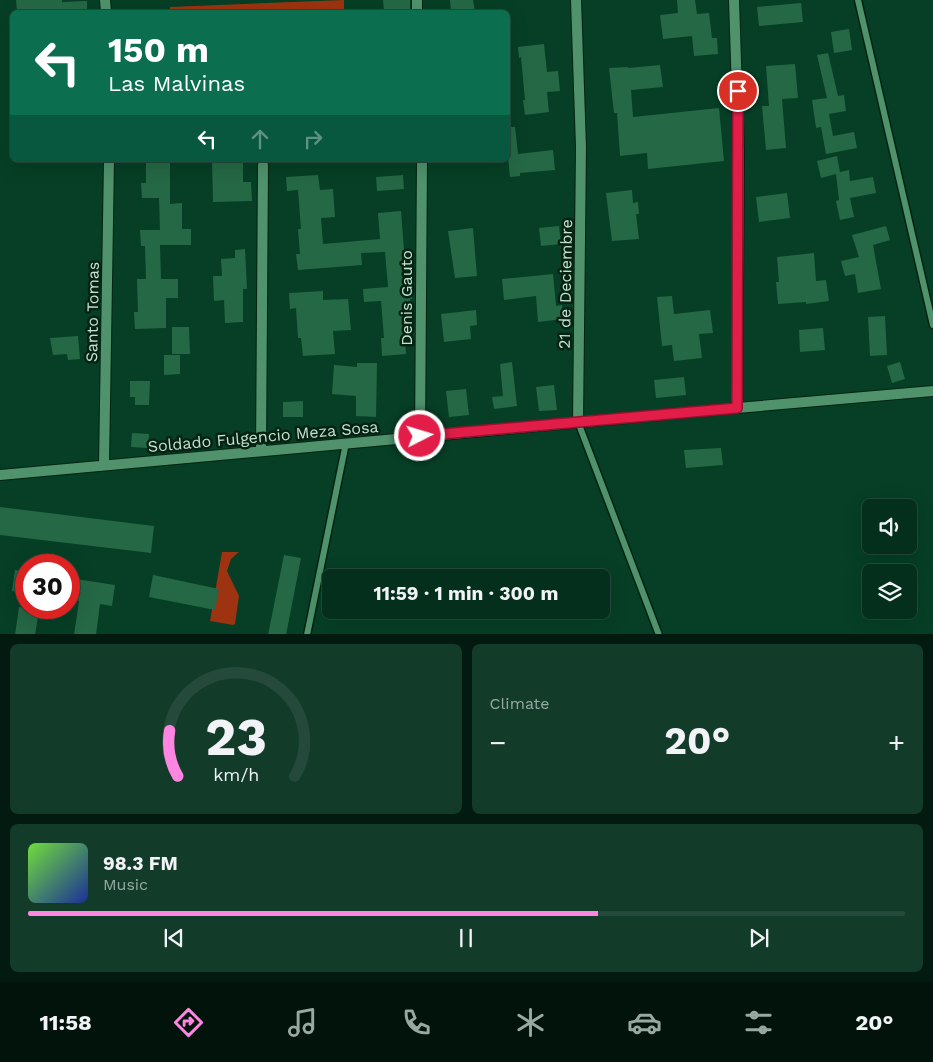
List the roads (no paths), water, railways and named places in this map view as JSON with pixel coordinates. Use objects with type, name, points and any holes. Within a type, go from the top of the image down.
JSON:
[{"type":"street","name":"21 de Deciembre","points":[[576,0],[581,147],[578,422]]},
{"type":"street","points":[[734,0],[739,153],[737,408]]},
{"type":"street","name":"Santo Tomas","points":[[104,465],[110,162]]},
{"type":"street","name":"Denis Gauto","points":[[420,436],[422,162]]},
{"type":"street","points":[[261,451],[264,165]]},
{"type":"street","name":"Soldado Fulgencio Meza Sosa","points":[[0,475],[420,436],[933,392]]},
{"type":"lane","points":[[858,0],[933,325]]},
{"type":"lane","points":[[578,422],[659,634]]},
{"type":"lane","points":[[307,634],[346,443]]}]
